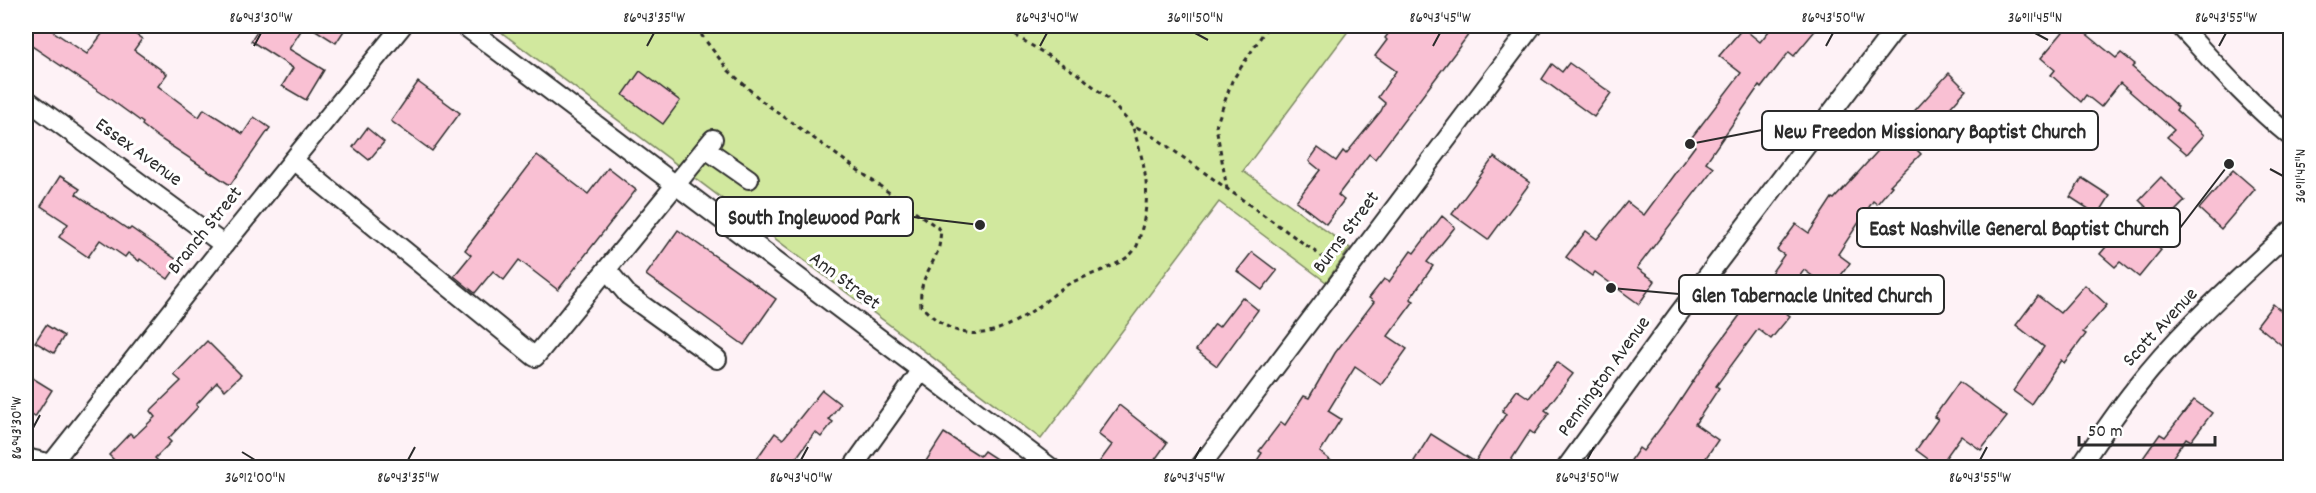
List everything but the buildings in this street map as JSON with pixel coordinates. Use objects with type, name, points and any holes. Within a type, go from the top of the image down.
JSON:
[{"type":"street","name":"Branch Street","points":[[56,466],[224,244],[402,26]]},
{"type":"street","name":"Ann Street","points":[[465,26],[678,184],[1051,468]]},
{"type":"street","name":"Burns Street","points":[[1199,468],[1532,26]]},
{"type":"street","name":"Pennington Avenue","points":[[1566,468],[1677,316],[1897,26]]},
{"type":"street","points":[[2180,26],[2236,87],[2290,136]]},
{"type":"street","name":"Essex Avenue","points":[[26,99],[224,244]]},
{"type":"street","points":[[293,160],[535,357],[710,144],[749,179]]},
{"type":"street","name":"Scott Avenue","points":[[2079,468],[2136,387],[2198,318],[2290,231]]},
{"type":"street","points":[[607,270],[628,295],[717,360]]},
{"type":"street","points":[[852,468],[922,370]]},
{"type":"street","points":[[26,456],[56,466]]},
{"type":"path","points":[[698,26],[702,36],[729,71],[762,101],[941,230],[938,253],[925,273],[920,292],[921,306],[944,326],[969,335],[995,332],[1037,308],[1067,285],[1126,258],[1135,250],[1147,208],[1148,181],[1132,125]]},
{"type":"path","points":[[1000,26],[1081,76],[1107,98],[1132,125],[1149,133],[1345,273]]},
{"type":"path","points":[[1227,189],[1216,126],[1232,81],[1268,26]]},
{"type":"green space","points":[[493,26],[1352,26],[1243,171],[1350,248],[1326,282],[1219,202],[1041,439]]},
{"type":"place","name":"New Freedon Missionary Baptist Church","points":[[1690,144]]},
{"type":"place","name":"East Nashville General Baptist Church","points":[[2229,164]]},
{"type":"place","name":"South Inglewood Park","points":[[980,225]]},
{"type":"place","name":"Glen Tabernacle United Church","points":[[1611,288]]}]
